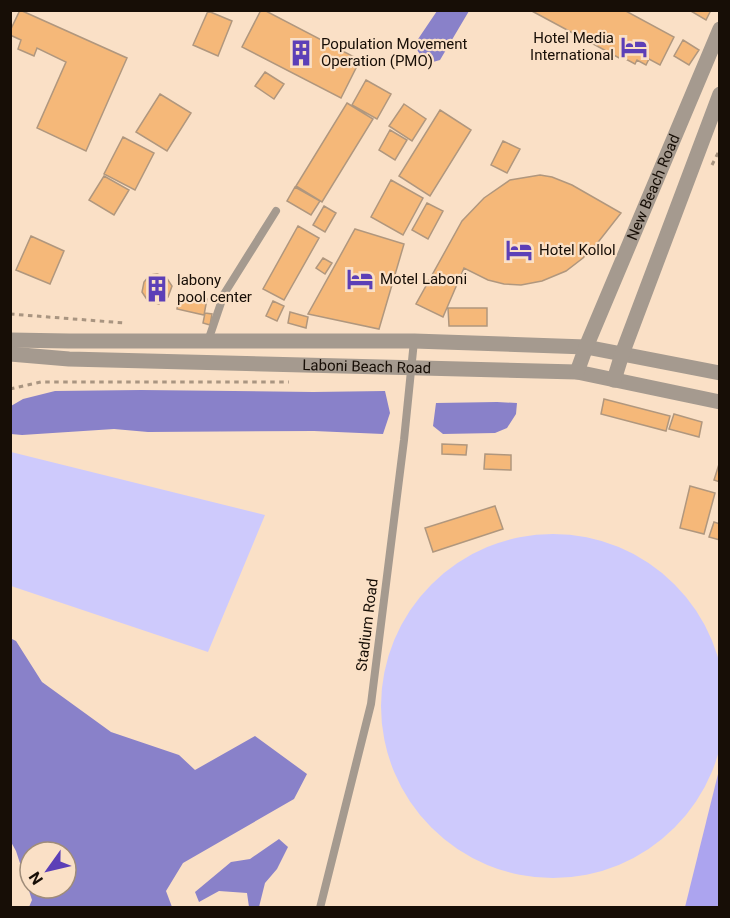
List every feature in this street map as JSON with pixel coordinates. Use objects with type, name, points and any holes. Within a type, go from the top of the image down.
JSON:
[{"type":"street","name":"New Beach Road","points":[[577,372],[720,29]]},
{"type":"street","name":"New Beach Road","points":[[614,380],[720,94]]},
{"type":"street","name":"Laboni Beach Road","points":[[10,340],[414,342],[586,347],[720,373]]},
{"type":"street","name":"Laboni Beach Road","points":[[10,354],[69,359],[577,372],[720,402]]},
{"type":"lane","points":[[208,341],[224,294],[276,211]]},
{"type":"lane","name":"Stadium Road","points":[[320,908],[371,705],[414,342]]},
{"type":"path","points":[[710,170],[720,149]]},
{"type":"path","points":[[10,389],[41,382],[290,382]]},
{"type":"shaded area","points":[[437,11],[469,11],[440,60],[426,64],[414,45]]},
{"type":"shaded area","points":[[55,391],[385,391],[390,413],[383,434],[314,431],[148,432],[114,429],[11,434],[11,406],[23,399]]},
{"type":"shaded area","points":[[436,403],[517,403],[516,414],[507,428],[495,433],[443,434],[433,426]]},
{"type":"shaded area","points":[[11,452],[265,515],[208,652],[11,586]]},
{"type":"shaded area","points":[[553,534],[587,537],[619,547],[649,563],[675,584],[696,610],[712,640],[722,672],[725,706],[722,740],[712,772],[696,802],[675,828],[649,849],[619,865],[587,875],[553,878],[519,875],[487,865],[457,849],[431,828],[410,802],[394,772],[384,740],[381,706],[384,672],[394,640],[410,610],[431,584],[457,563],[487,547],[519,537]]},
{"type":"shaded area","points":[[10,638],[16,641],[42,682],[111,732],[179,755],[195,770],[255,736],[307,774],[294,799],[183,863],[166,891],[172,907],[29,907],[32,900],[78,900],[78,840],[18,840],[18,857],[11,842]]},
{"type":"shaded area","points":[[719,770],[719,907],[685,907]]},
{"type":"shaded area","points":[[279,839],[288,847],[277,869],[265,883],[259,907],[249,907],[247,893],[219,891],[199,902],[195,892],[231,862],[250,859]]},
{"type":"building","points":[[20,10],[127,58],[86,151],[37,128],[66,62],[37,48],[34,56],[18,49],[21,40],[10,35],[10,31]]},
{"type":"building","name":"Population Movement Operation (PMO)","points":[[261,10],[360,60],[341,98],[242,47]]},
{"type":"building","name":"Hotel Media International","points":[[530,10],[624,10],[674,37],[660,65],[649,59],[646,65],[637,60],[635,64],[622,57],[621,59]]},
{"type":"building","points":[[689,10],[711,10],[706,20]]},
{"type":"building","points":[[208,11],[232,21],[218,56],[193,45]]},
{"type":"building","points":[[683,40],[699,50],[689,65],[674,56]]},
{"type":"building","points":[[265,72],[284,84],[274,99],[255,86]]},
{"type":"building","points":[[366,80],[391,94],[377,119],[352,105]]},
{"type":"building","points":[[160,94],[191,113],[167,151],[136,132]]},
{"type":"building","points":[[347,103],[373,119],[322,202],[296,186]]},
{"type":"building","points":[[404,104],[426,119],[412,141],[389,126]]},
{"type":"building","points":[[440,110],[471,130],[430,196],[399,176]]},
{"type":"building","points":[[390,130],[407,140],[395,160],[379,150]]},
{"type":"building","points":[[123,137],[154,153],[135,190],[104,174]]},
{"type":"building","points":[[503,141],[520,149],[507,173],[491,165]]},
{"type":"building","name":"Hotel Kollol","points":[[540,175],[572,185],[621,213],[583,258],[566,271],[542,281],[521,285],[488,280],[464,268],[443,317],[416,304],[462,221],[484,198],[510,180]]},
{"type":"building","points":[[104,176],[129,190],[114,215],[89,200]]},
{"type":"building","points":[[391,180],[423,198],[403,235],[371,217]]},
{"type":"building","points":[[295,187],[320,201],[311,215],[287,201]]},
{"type":"building","points":[[427,203],[443,211],[428,239],[412,230]]},
{"type":"building","points":[[324,206],[336,213],[325,232],[313,225]]},
{"type":"building","points":[[298,226],[319,238],[284,300],[263,289]]},
{"type":"building","name":"Motel Laboni","points":[[355,229],[404,244],[379,329],[308,314]]},
{"type":"building","points":[[31,236],[64,251],[50,284],[16,270]]},
{"type":"building","points":[[323,258],[332,263],[325,274],[316,268]]},
{"type":"building","name":"labony pool center","points":[[157,274],[166,277],[172,286],[168,297],[159,304],[148,301],[142,292],[144,282],[150,275]]},
{"type":"building","points":[[180,293],[207,299],[204,315],[177,309]]},
{"type":"building","points":[[273,301],[284,306],[277,321],[266,316]]},
{"type":"building","points":[[448,308],[487,308],[487,326],[449,326]]},
{"type":"building","points":[[290,312],[308,317],[306,328],[288,323]]},
{"type":"building","points":[[205,313],[212,314],[210,325],[203,323]]},
{"type":"building","points":[[604,399],[670,416],[666,431],[601,414]]},
{"type":"building","points":[[674,414],[702,422],[699,437],[669,429]]},
{"type":"building","points":[[442,444],[467,445],[466,455],[442,454]]},
{"type":"building","points":[[485,454],[511,455],[511,470],[484,469]]},
{"type":"building","points":[[720,461],[720,482],[714,480]]},
{"type":"building","points":[[690,486],[715,493],[704,534],[680,528]]},
{"type":"building","points":[[495,506],[503,529],[433,552],[425,528]]},
{"type":"building","points":[[714,522],[720,524],[720,540],[709,537]]},
{"type":"place","name":"Hotel Media International","points":[[634,47]]},
{"type":"place","name":"Population Movement Operation (PMO)","points":[[301,53]]},
{"type":"place","name":"Hotel Kollol","points":[[519,250]]},
{"type":"place","name":"Motel Laboni","points":[[360,279]]},
{"type":"place","name":"labony pool center","points":[[157,289]]}]
